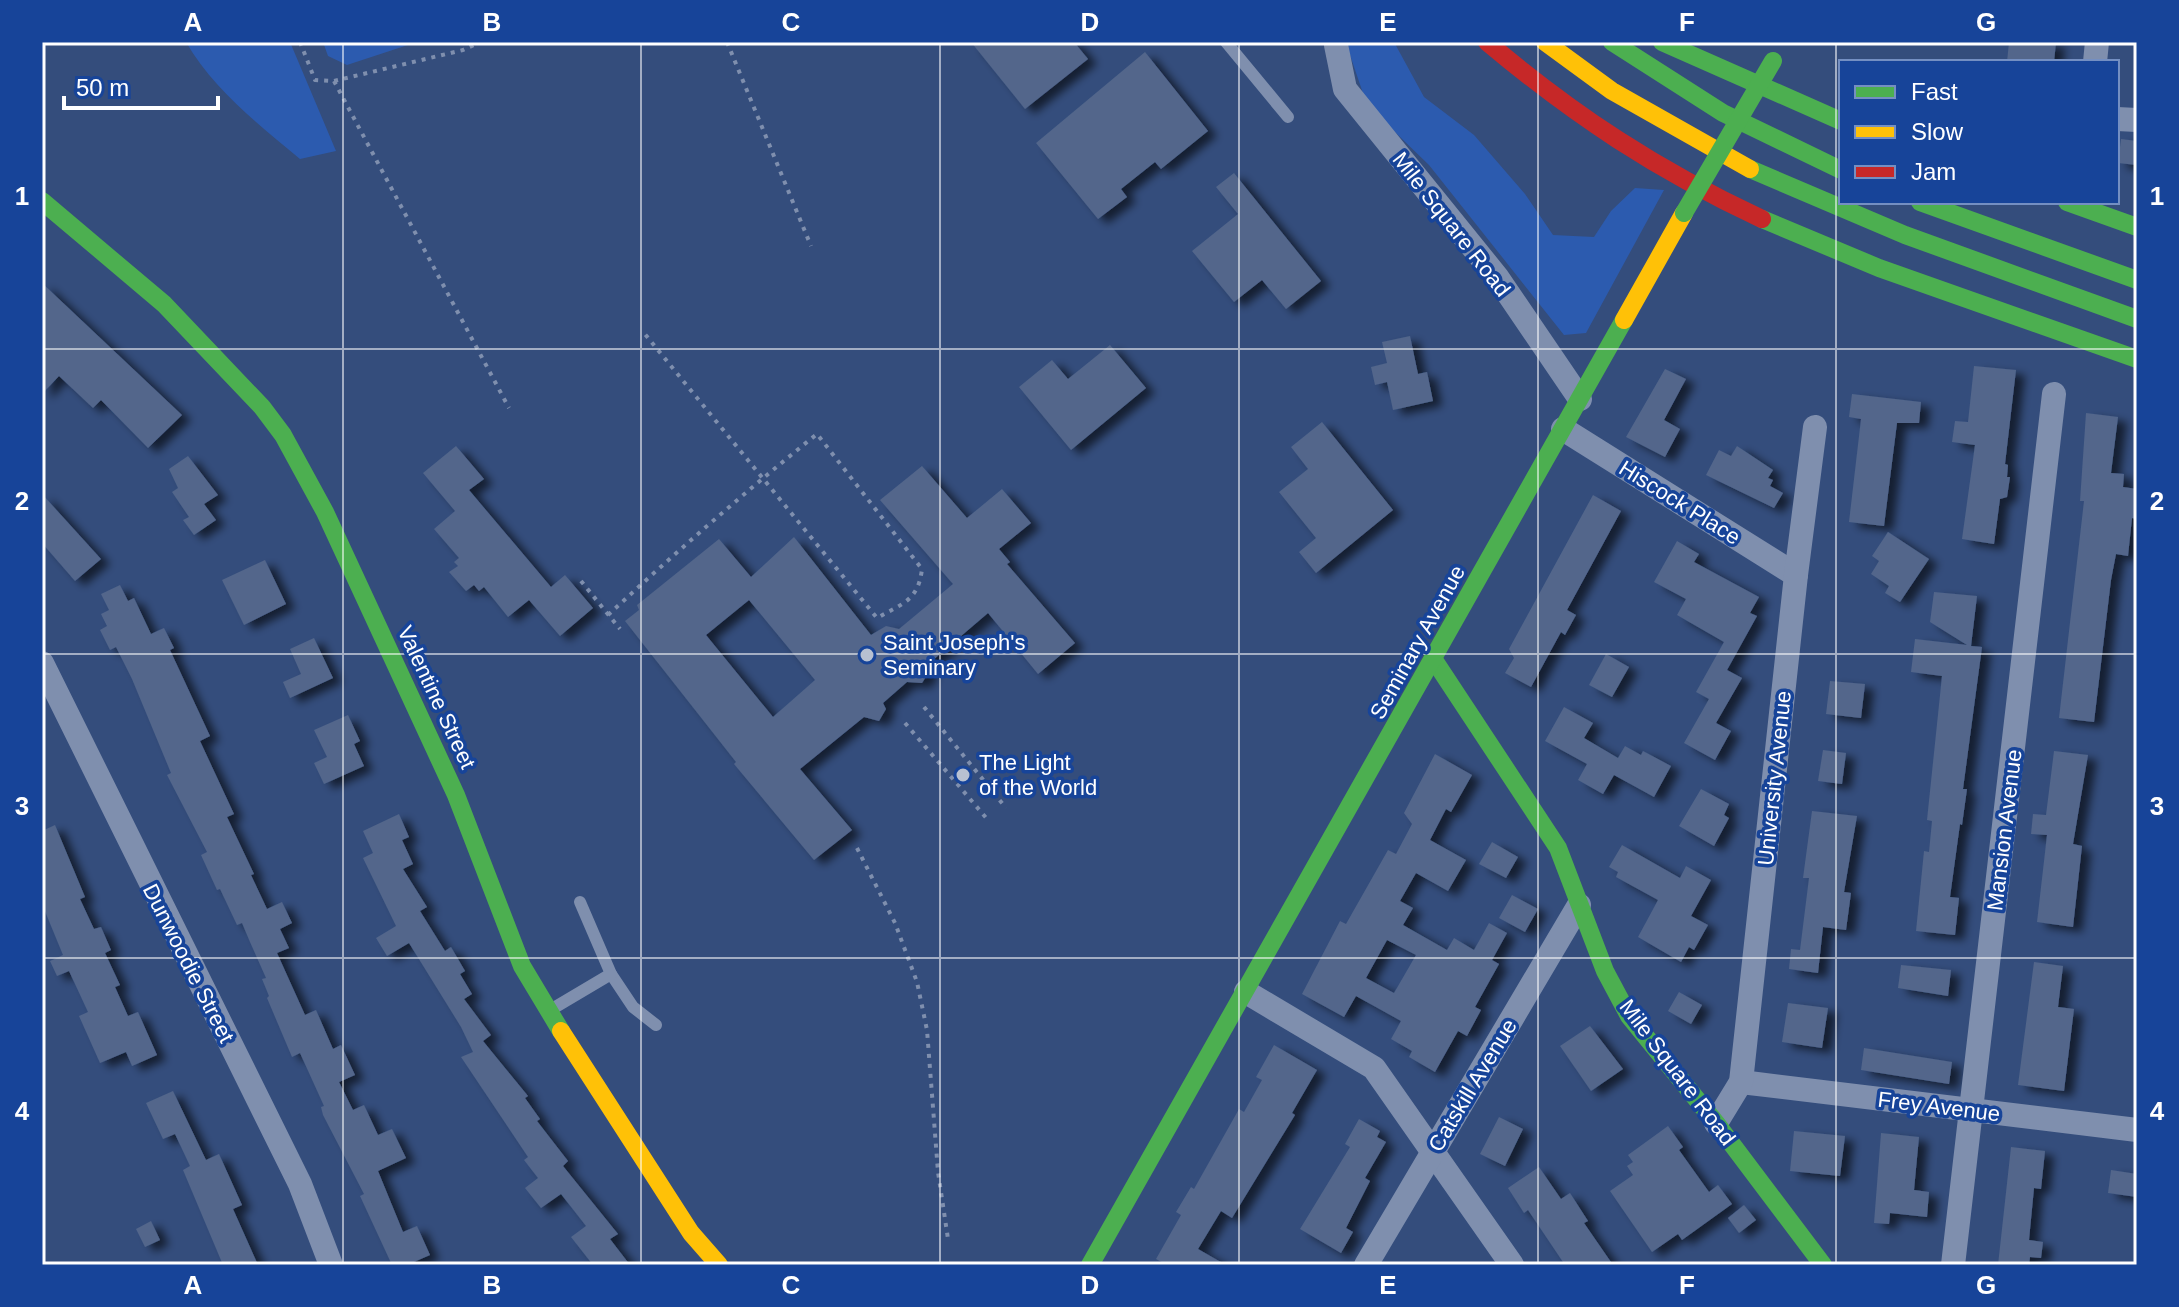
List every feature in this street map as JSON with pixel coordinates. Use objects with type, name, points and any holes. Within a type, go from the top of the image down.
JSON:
[{"type":"main road","points":[[1487,42],[1553,95],[1614,138],[1747,213],[1851,257],[2137,359]]},
{"type":"main road","points":[[1545,42],[1651,118],[1752,173],[1855,217],[2137,319]]},
{"type":"main road","points":[[1612,42],[1710,107],[1768,138],[1839,169]]},
{"type":"main road","points":[[1662,42],[1839,120]]},
{"type":"main road","name":"Seminary Avenue","points":[[1090,1265],[1684,213],[1784,42]]},
{"type":"main road","name":"Valentine Street","points":[[42,201],[164,304],[262,407],[283,435],[325,512],[456,795],[522,966],[643,1161],[691,1233],[719,1265]]},
{"type":"main road","points":[[1926,204],[2137,280]]},
{"type":"main road","points":[[2073,204],[2137,227]]},
{"type":"main road","name":"Mile Square Road","points":[[1434,660],[1558,848],[1605,971],[1629,1016],[1716,1123],[1823,1265]]},
{"type":"street","name":"Mile Square Road","points":[[1336,45],[1345,89],[1497,277],[1580,399]]},
{"type":"street","name":"Mansion Avenue","points":[[1953,1265],[2054,394]]},
{"type":"street","name":"University Avenue","points":[[1716,1123],[1741,1082],[1815,427]]},
{"type":"street","name":"Hiscock Place","points":[[1563,429],[1796,575]]},
{"type":"street","name":"Dunwoodie Street","points":[[42,663],[300,1184],[331,1265]]},
{"type":"street","name":"Catskill Avenue","points":[[1366,1265],[1579,905]]},
{"type":"street","points":[[1246,992],[1374,1068],[1512,1265]]},
{"type":"street","name":"Frey Avenue","points":[[1741,1082],[2137,1130]]},
{"type":"lane","points":[[1226,42],[1288,117]]},
{"type":"lane","points":[[580,902],[611,974],[633,1007],[656,1025]]},
{"type":"lane","points":[[549,1011],[611,974]]},
{"type":"path","points":[[300,42],[315,80],[334,81],[463,50],[480,42]]},
{"type":"path","points":[[727,42],[811,246]]},
{"type":"path","points":[[334,81],[509,408]]},
{"type":"path","points":[[608,615],[761,480],[817,434],[922,569],[919,589],[912,598],[877,618],[761,480],[644,333]]},
{"type":"path","points":[[581,581],[620,629]]},
{"type":"path","points":[[924,707],[1006,808]]},
{"type":"path","points":[[905,723],[988,820]]},
{"type":"path","points":[[857,848],[895,923],[917,982],[927,1030],[938,1172],[948,1239]]},
{"type":"shaded area","points":[[186,42],[290,42],[336,151],[300,159],[223,91]]},
{"type":"shaded area","points":[[323,42],[417,42],[347,65],[328,56]]},
{"type":"shaded area","points":[[1340,42],[1394,42],[1424,97],[1474,135],[1525,194],[1553,235],[1594,237],[1611,211],[1635,188],[1664,190],[1586,333],[1564,335],[1429,165],[1367,105],[1350,55]]},
{"type":"building","points":[[971,42],[1074,42],[1088,59],[1025,109]]},
{"type":"building","points":[[2009,42],[2056,42],[2054,60],[2007,60]]},
{"type":"building","points":[[1145,52],[1208,131],[1161,169],[1155,162],[1121,189],[1127,197],[1098,219],[1036,143]]},
{"type":"building","points":[[2121,139],[2137,141],[2137,165],[2119,163]]},
{"type":"building","points":[[1234,173],[1321,281],[1286,309],[1262,280],[1234,302],[1192,251],[1238,214],[1216,187]]},
{"type":"building","points":[[42,283],[182,415],[148,448],[101,400],[93,408],[59,376],[42,394]]},
{"type":"building","points":[[1410,336],[1418,374],[1427,372],[1433,401],[1393,410],[1387,382],[1375,385],[1371,367],[1387,363],[1382,342]]},
{"type":"building","points":[[1110,345],[1146,388],[1071,450],[1019,387],[1052,360],[1068,379]]},
{"type":"building","points":[[1974,366],[2016,370],[2005,464],[2008,465],[2007,477],[2010,477],[2007,497],[2000,499],[1994,544],[1962,539],[1975,445],[1952,442],[1955,421],[1968,422]]},
{"type":"building","points":[[1665,369],[1686,379],[1664,420],[1680,429],[1665,457],[1626,437]]},
{"type":"building","points":[[1852,394],[1921,402],[1919,423],[1897,423],[1884,526],[1849,522],[1861,419],[1849,417]]},
{"type":"building","points":[[2086,413],[2118,417],[2111,473],[2124,474],[2123,487],[2137,489],[2137,519],[2132,518],[2128,556],[2116,554],[2111,580],[2094,722],[2059,718],[2084,501],[2080,501]]},
{"type":"building","points":[[1322,422],[1393,510],[1316,573],[1299,552],[1316,538],[1279,492],[1308,469],[1291,447]]},
{"type":"building","points":[[456,446],[484,479],[469,490],[551,587],[565,575],[593,608],[560,636],[529,600],[508,617],[484,587],[479,591],[474,585],[466,591],[449,572],[458,566],[454,562],[459,558],[434,529],[455,511],[423,473]]},
{"type":"building","points":[[1737,446],[1773,470],[1768,478],[1773,480],[1770,486],[1783,493],[1774,508],[1706,475],[1719,450],[1731,456]]},
{"type":"building","points":[[188,456],[218,495],[204,504],[216,520],[194,535],[183,520],[189,517],[172,492],[178,488],[169,469]]},
{"type":"building","name":"Saint Joseph's Seminary","points":[[922,466],[967,518],[1002,489],[1031,523],[999,549],[1010,562],[1007,564],[1075,643],[1038,674],[988,613],[926,666],[929,672],[922,683],[907,682],[883,703],[886,709],[879,721],[864,717],[800,769],[852,830],[814,860],[734,764],[736,762],[625,621],[639,610],[637,605],[719,539],[751,577],[794,537],[871,635],[886,626],[899,629],[953,584],[880,500]],"holes":[[[749,600],[815,680],[773,717],[706,635]]]},
{"type":"building","points":[[42,494],[101,559],[75,581],[42,543]]},
{"type":"building","points":[[1593,495],[1621,511],[1567,610],[1576,615],[1565,635],[1561,632],[1531,687],[1505,673],[1514,658],[1509,649]]},
{"type":"building","points":[[1888,532],[1929,559],[1900,602],[1885,593],[1889,586],[1871,574],[1879,561],[1872,556]]},
{"type":"building","points":[[1677,541],[1699,554],[1694,562],[1759,597],[1750,613],[1757,616],[1727,670],[1742,678],[1716,723],[1731,731],[1715,760],[1684,743],[1709,699],[1696,692],[1724,642],[1677,615],[1686,599],[1654,582]]},
{"type":"building","points":[[265,560],[286,604],[244,625],[222,580]]},
{"type":"building","points":[[120,585],[128,601],[134,598],[151,634],[164,628],[174,648],[170,650],[210,736],[200,741],[234,814],[227,817],[254,874],[251,875],[267,909],[282,902],[292,923],[280,929],[289,948],[277,953],[305,1015],[316,1010],[333,1049],[341,1045],[355,1075],[339,1082],[353,1110],[364,1105],[378,1135],[392,1129],[406,1158],[378,1171],[403,1232],[417,1226],[430,1255],[407,1265],[392,1265],[360,1196],[364,1194],[323,1115],[321,1107],[324,1106],[300,1053],[292,1057],[267,998],[269,996],[262,979],[266,978],[242,923],[237,925],[220,889],[217,890],[201,855],[207,852],[167,775],[171,773],[132,679],[116,647],[110,650],[100,630],[107,626],[101,614],[109,610],[101,594]]},
{"type":"building","points":[[1934,592],[1977,596],[1971,646],[1982,647],[1963,789],[1967,789],[1950,897],[1959,898],[1955,935],[1916,931],[1924,851],[1929,852],[1932,821],[1927,820],[1942,676],[1911,672],[1915,639],[1967,645],[1930,622]]},
{"type":"building","points":[[314,638],[333,678],[290,698],[283,682],[301,674],[290,649]]},
{"type":"building","points":[[1606,654],[1629,667],[1612,697],[1589,685]]},
{"type":"building","points":[[1830,681],[1865,684],[1861,718],[1826,714]]},
{"type":"building","points":[[1564,707],[1593,723],[1584,738],[1618,758],[1625,746],[1641,755],[1643,751],[1671,766],[1654,797],[1614,775],[1603,794],[1578,780],[1587,764],[1545,741]]},
{"type":"building","points":[[348,715],[360,741],[354,744],[364,766],[324,784],[314,763],[327,757],[314,730]]},
{"type":"building","points":[[1823,750],[1846,753],[1842,784],[1818,781]]},
{"type":"building","points":[[2054,751],[2088,755],[2073,844],[2082,846],[2073,927],[2037,922],[2047,835],[2031,834],[2033,814],[2046,815]]},
{"type":"building","points":[[1435,754],[1472,775],[1451,812],[1446,809],[1430,840],[1466,860],[1448,891],[1416,873],[1400,901],[1413,908],[1403,925],[1447,950],[1454,938],[1474,950],[1489,923],[1507,933],[1492,960],[1499,964],[1475,1007],[1481,1010],[1467,1036],[1458,1031],[1435,1072],[1409,1057],[1412,1051],[1391,1039],[1401,1021],[1356,996],[1344,1017],[1302,994],[1340,921],[1346,924],[1388,850],[1396,854],[1412,824],[1404,813]],"holes":[[[1387,940],[1416,955],[1394,993],[1366,978]]]},
{"type":"building","points":[[1701,789],[1729,804],[1724,815],[1729,818],[1714,846],[1679,826]]},
{"type":"building","points":[[1812,811],[1857,816],[1844,892],[1851,893],[1846,930],[1823,927],[1818,973],[1789,969],[1791,949],[1800,950],[1809,878],[1803,878]]},
{"type":"building","points":[[399,814],[409,837],[402,840],[413,864],[403,869],[427,907],[420,911],[445,951],[451,947],[465,971],[460,974],[472,994],[464,999],[491,1035],[483,1041],[528,1096],[525,1098],[540,1119],[537,1121],[568,1161],[563,1166],[618,1234],[610,1239],[630,1265],[593,1265],[571,1237],[586,1226],[561,1194],[541,1208],[525,1188],[538,1178],[524,1160],[528,1157],[461,1057],[473,1052],[461,1027],[409,943],[387,956],[376,938],[396,926],[363,858],[373,853],[363,831]]},
{"type":"building","points":[[55,825],[85,897],[80,899],[94,929],[101,927],[111,950],[105,953],[120,985],[115,987],[128,1016],[138,1012],[157,1055],[132,1066],[126,1052],[100,1063],[79,1016],[88,1012],[69,971],[57,976],[50,961],[63,955],[42,904],[42,831]]},
{"type":"building","points":[[1492,842],[1518,857],[1506,878],[1479,864]]},
{"type":"building","points":[[1622,845],[1680,878],[1686,866],[1711,880],[1691,916],[1708,925],[1694,950],[1689,947],[1681,962],[1638,937],[1658,900],[1616,877],[1618,872],[1609,867]]},
{"type":"building","points":[[1512,895],[1538,909],[1525,932],[1499,918]]},
{"type":"building","points":[[2034,962],[2063,966],[2058,1007],[2074,1009],[2064,1091],[2018,1085]]},
{"type":"building","points":[[1901,965],[1951,970],[1948,996],[1898,988]]},
{"type":"building","points":[[1679,992],[1702,1005],[1691,1024],[1668,1011]]},
{"type":"building","points":[[1788,1003],[1828,1008],[1822,1048],[1782,1042]]},
{"type":"building","points":[[1590,1026],[1623,1069],[1591,1091],[1560,1046]]},
{"type":"building","points":[[1274,1045],[1317,1070],[1292,1113],[1295,1115],[1232,1218],[1221,1211],[1198,1249],[1226,1265],[1167,1265],[1156,1259],[1181,1215],[1176,1212],[1191,1187],[1194,1189],[1239,1109],[1244,1112],[1262,1080],[1256,1077]]},
{"type":"building","points":[[1864,1048],[1952,1062],[1949,1084],[1861,1070]]},
{"type":"building","points":[[173,1091],[206,1160],[219,1154],[242,1205],[233,1209],[258,1265],[223,1265],[183,1170],[190,1166],[175,1134],[163,1139],[146,1103]]},
{"type":"building","points":[[1499,1117],[1523,1129],[1505,1166],[1480,1154]]},
{"type":"building","points":[[1359,1119],[1380,1131],[1377,1137],[1386,1142],[1365,1178],[1370,1181],[1346,1228],[1353,1232],[1341,1253],[1300,1229],[1350,1147],[1345,1144]]},
{"type":"building","points":[[1668,1126],[1683,1147],[1679,1150],[1709,1192],[1718,1185],[1732,1204],[1682,1240],[1678,1234],[1652,1252],[1610,1191],[1633,1175],[1627,1166],[1633,1162],[1628,1155]]},
{"type":"building","points":[[1794,1131],[1845,1136],[1840,1176],[1790,1171]]},
{"type":"building","points":[[1881,1133],[1919,1137],[1914,1190],[1929,1192],[1927,1217],[1890,1213],[1889,1224],[1874,1223]]},
{"type":"building","points":[[2011,1147],[2045,1151],[2041,1189],[2034,1188],[2029,1240],[2043,1242],[2041,1258],[2030,1257],[2029,1265],[1998,1265]]},
{"type":"building","points":[[1539,1167],[1561,1199],[1570,1193],[1588,1221],[1584,1223],[1613,1265],[1565,1265],[1528,1210],[1524,1213],[1508,1188]]},
{"type":"building","points":[[2111,1170],[2137,1174],[2137,1197],[2108,1193]]},
{"type":"building","points":[[1744,1205],[1756,1220],[1739,1233],[1728,1218]]},
{"type":"building","points":[[151,1221],[160,1240],[145,1247],[136,1229]]},
{"type":"traffic: fast","points":[[1612,42],[1723,113],[1839,169]]},
{"type":"traffic: fast","points":[[1662,42],[1839,120]]},
{"type":"traffic: fast","points":[[1684,213],[1773,61]]},
{"type":"traffic: fast","points":[[1750,169],[1905,235],[2137,319]]},
{"type":"traffic: fast","points":[[42,201],[164,304],[262,407],[283,435],[325,512],[456,795],[522,966],[561,1031]]},
{"type":"traffic: fast","points":[[1926,204],[2137,280]]},
{"type":"traffic: fast","points":[[2073,204],[2137,227]]},
{"type":"traffic: fast","points":[[1762,219],[1879,268],[2137,359]]},
{"type":"traffic: fast","points":[[1090,1265],[1624,320]]},
{"type":"traffic: fast","points":[[1434,660],[1558,848],[1605,971],[1629,1016],[1716,1123],[1823,1265]]},
{"type":"traffic: slow","points":[[1545,42],[1612,91],[1750,169]]},
{"type":"traffic: slow","points":[[1624,320],[1684,213]]},
{"type":"traffic: slow","points":[[561,1031],[691,1233],[719,1265]]},
{"type":"traffic: jam","points":[[1487,42],[1552,94],[1618,140],[1687,181],[1762,219]]},
{"type":"place","name":"Saint Joseph's Seminary","points":[[867,655]]},
{"type":"place","name":"The Light of the World","points":[[963,775]]}]
